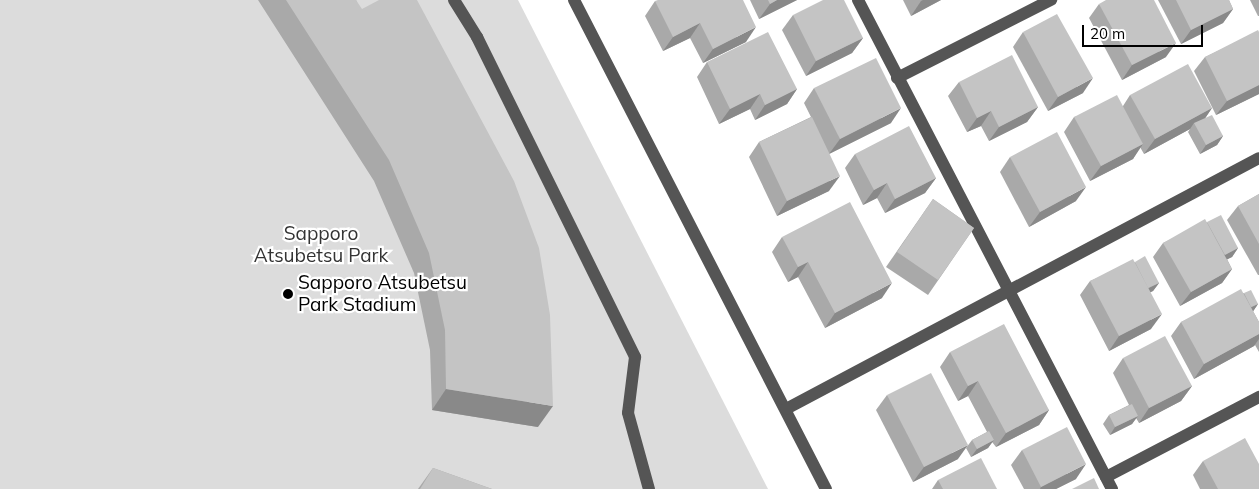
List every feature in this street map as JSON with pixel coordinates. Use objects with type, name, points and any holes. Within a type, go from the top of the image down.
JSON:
[{"type":"street","points":[[454,0],[477,37],[635,356],[628,413],[649,489]]},
{"type":"street","points":[[574,0],[786,408],[826,489]]},
{"type":"street","points":[[858,0],[1112,489]]},
{"type":"street","points":[[897,78],[1051,0]]},
{"type":"street","points":[[786,408],[1007,288],[1259,158]]},
{"type":"street","points":[[1106,477],[1259,397]]},
{"type":"green space","name":"Sapporo Atsubetsu Park","points":[[0,0],[518,0],[768,489],[0,489]]},
{"type":"building","points":[[286,0],[356,0],[362,9],[379,0],[417,0],[514,181],[539,248],[550,315],[553,406],[446,389],[445,330],[429,253],[389,160]]},
{"type":"building","points":[[743,0],[756,27],[713,49],[700,23],[673,37],[655,1]]},
{"type":"building","points":[[768,0],[777,0],[770,4]]},
{"type":"building","points":[[823,0],[844,0],[863,38],[816,61],[793,15]]},
{"type":"building","points":[[1106,0],[1154,0],[1176,43],[1132,65],[1099,4]]},
{"type":"building","points":[[1176,0],[1229,0],[1233,9],[1191,30]]},
{"type":"building","points":[[1057,14],[1093,78],[1058,97],[1023,32]]},
{"type":"building","points":[[1258,30],[1259,85],[1227,101],[1205,57]]},
{"type":"building","points":[[768,32],[797,89],[765,105],[760,94],[730,109],[707,62]]},
{"type":"building","points":[[1012,55],[1038,107],[999,127],[991,111],[977,118],[959,82]]},
{"type":"building","points":[[876,58],[901,108],[840,139],[814,88]]},
{"type":"building","points":[[1188,64],[1212,108],[1155,139],[1130,95]]},
{"type":"building","points":[[1117,95],[1143,144],[1101,166],[1074,117]]},
{"type":"building","points":[[1212,115],[1223,136],[1206,145],[1194,123]]},
{"type":"building","points":[[812,117],[840,176],[787,201],[759,142]]},
{"type":"building","points":[[909,126],[936,178],[895,199],[887,183],[874,190],[855,154]]},
{"type":"building","points":[[1057,132],[1086,187],[1040,212],[1010,157]]},
{"type":"building","points":[[1259,194],[1259,244],[1238,206]]},
{"type":"building","points":[[933,199],[974,228],[938,280],[897,252]]},
{"type":"building","points":[[850,202],[892,283],[835,313],[808,262],[798,267],[782,237]]},
{"type":"building","points":[[1221,215],[1238,248],[1225,255],[1207,222]]},
{"type":"building","points":[[1205,219],[1232,269],[1191,292],[1163,243]]},
{"type":"building","points":[[1145,256],[1159,283],[1148,288],[1135,262]]},
{"type":"building","points":[[1133,259],[1162,314],[1119,336],[1090,281]]},
{"type":"building","points":[[1241,289],[1259,322],[1259,334],[1204,364],[1181,322]]},
{"type":"building","points":[[1251,290],[1258,304],[1251,307],[1244,293]]},
{"type":"building","points":[[1004,324],[1049,410],[1006,433],[978,381],[968,386],[950,352]]},
{"type":"building","points":[[1165,336],[1192,386],[1149,408],[1123,358]]},
{"type":"building","points":[[931,373],[968,445],[924,467],[887,395]]},
{"type":"building","points":[[1132,404],[1138,416],[1115,427],[1109,415]]},
{"type":"building","points":[[1067,427],[1086,464],[1041,487],[1022,450]]},
{"type":"building","points":[[989,431],[994,440],[977,449],[972,440]]},
{"type":"building","points":[[1245,438],[1259,464],[1259,489],[1218,489],[1203,461]]},
{"type":"building","points":[[981,458],[997,489],[943,489],[938,480]]},
{"type":"building","points":[[433,468],[492,489],[420,489]]},
{"type":"building","points":[[1094,478],[1099,489],[1072,489]]},
{"type":"place","name":"Sapporo Atsubetsu Park Stadium","points":[[288,294]]}]
